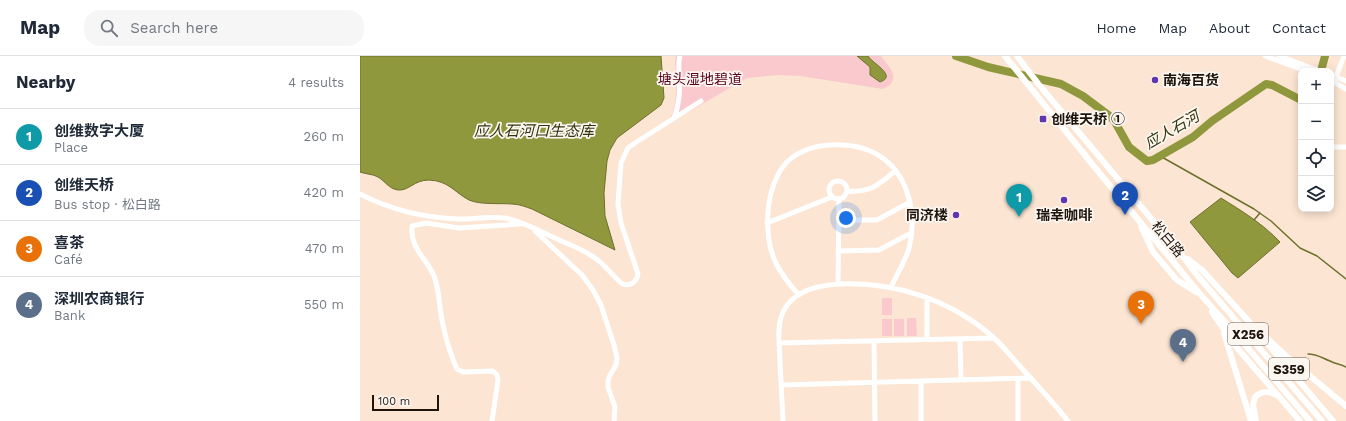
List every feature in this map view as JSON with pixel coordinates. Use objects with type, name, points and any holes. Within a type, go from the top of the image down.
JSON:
[{"type":"main road","name":"松白路","points":[[1016,56],[1197,275],[1322,421]]},
{"type":"main road","name":"松白路","points":[[1007,58],[1201,296],[1235,333],[1309,420]]},
{"type":"main road","points":[[1139,220],[1153,252],[1176,280],[1201,296]]},
{"type":"main road","name":"S359","points":[[1180,253],[1202,270],[1245,317],[1333,421]]},
{"type":"main road","name":"S359","points":[[1201,296],[1233,343],[1300,421]]},
{"type":"main road","name":"S359","points":[[1245,317],[1286,356],[1344,405]]},
{"type":"main road","name":"S359","points":[[1218,321],[1228,344],[1251,421]]},
{"type":"main road","points":[[1256,421],[1253,405],[1255,396],[1262,392],[1268,392],[1279,396]]},
{"type":"street","points":[[674,118],[680,95],[678,64],[680,56]]},
{"type":"street","points":[[1265,56],[1298,68]]},
{"type":"street","points":[[1279,56],[1310,68]]},
{"type":"street","points":[[1334,77],[1344,56]]},
{"type":"street","points":[[1334,79],[1346,81]]},
{"type":"street","points":[[1334,80],[1346,89]]},
{"type":"street","points":[[360,194],[388,207],[425,216],[460,219],[490,217],[504,218],[522,224],[587,253],[604,264],[620,282],[628,284],[635,281],[638,274],[618,211],[620,163],[628,148],[701,101]]},
{"type":"street","points":[[798,295],[775,263],[769,242],[769,201],[778,176],[786,163],[798,154],[814,148],[834,145],[861,149],[883,158],[904,184],[910,202],[911,233],[907,255],[891,287]]},
{"type":"street","points":[[1334,147],[1346,147]]},
{"type":"street","points":[[847,191],[863,191],[875,187],[881,184],[895,171]]},
{"type":"street","points":[[836,181],[843,182],[847,186],[845,196],[839,200],[832,197],[829,190],[832,183],[836,181]]},
{"type":"street","points":[[768,223],[832,197]]},
{"type":"street","points":[[838,284],[839,200]]},
{"type":"street","points":[[839,220],[877,220],[910,202]]},
{"type":"street","points":[[492,421],[498,380],[497,375],[493,371],[463,372],[457,369],[443,326],[436,284],[430,269],[414,245],[412,226],[426,224],[459,228],[522,224]]},
{"type":"street","points":[[531,228],[583,276],[601,305],[617,358],[616,365],[608,381],[608,388],[615,407],[614,421]]},
{"type":"street","points":[[838,250],[880,250],[911,233]]},
{"type":"street","points":[[783,421],[779,343],[782,314],[786,307],[798,295],[815,288],[838,284],[869,284],[891,287],[927,298],[962,315],[994,338],[1068,421]]},
{"type":"street","points":[[927,298],[927,340]]},
{"type":"street","points":[[779,343],[994,338]]},
{"type":"street","points":[[960,339],[961,380]]},
{"type":"street","points":[[874,341],[875,421]]},
{"type":"street","points":[[781,385],[1031,378]]},
{"type":"street","points":[[1018,379],[1018,421]]},
{"type":"street","points":[[921,381],[921,421]]},
{"type":"street","points":[[1056,407],[1063,421]]},
{"type":"green space","name":"塘头湿地碧道","points":[[676,56],[881,56],[893,73],[893,77],[890,85],[883,89],[800,76],[779,75],[747,78],[673,121],[671,117],[676,96]]},
{"type":"green space","points":[[882,298],[892,298],[892,315],[882,315]]},
{"type":"green space","points":[[907,318],[916,318],[917,336],[907,336]]},
{"type":"green space","points":[[882,319],[892,319],[892,336],[882,336]]},
{"type":"green space","points":[[894,319],[904,319],[904,336],[894,336]]},
{"type":"water","name":"应人石河口生态库","points":[[360,56],[661,56],[664,98],[661,105],[617,138],[610,150],[607,161],[604,193],[605,216],[615,250],[532,209],[515,204],[474,202],[442,182],[429,180],[424,180],[405,189],[398,190],[387,185],[376,176],[360,172]]},
{"type":"water","points":[[857,56],[868,56],[885,73],[885,79],[880,82],[870,75],[870,67]]},
{"type":"water","points":[[1221,198],[1259,224],[1280,242],[1238,278],[1232,273],[1190,222]]},
{"type":"waterway","name":"应人石河","points":[[956,56],[988,67],[1061,84],[1083,96],[1111,117],[1129,147],[1147,161],[1153,160],[1193,137],[1212,121],[1266,84],[1272,85],[1298,98]]},
{"type":"waterway","name":"应人石河","points":[[1322,68],[1325,56]]},
{"type":"waterway","points":[[1160,156],[1254,209],[1271,221],[1300,248],[1317,256],[1346,279]]},
{"type":"waterway","points":[[1254,220],[1260,213]]},
{"type":"waterway","points":[[1308,354],[1317,355],[1346,367]]},
{"type":"place","name":"南海百货","points":[[1155,80]]},
{"type":"place","name":"创维天桥 ①","points":[[1043,119]]},
{"type":"place","name":"瑞幸咖啡","points":[[1064,200]]},
{"type":"place","name":"同济楼","points":[[956,215]]},
{"type":"place","name":"创维天桥","points":[[1125,215]]},
{"type":"place","name":"创维数字大厦","points":[[1019,217]]},
{"type":"place","name":"喜茶","points":[[1141,324]]},
{"type":"place","name":"深圳农商银行","points":[[1183,362]]}]
